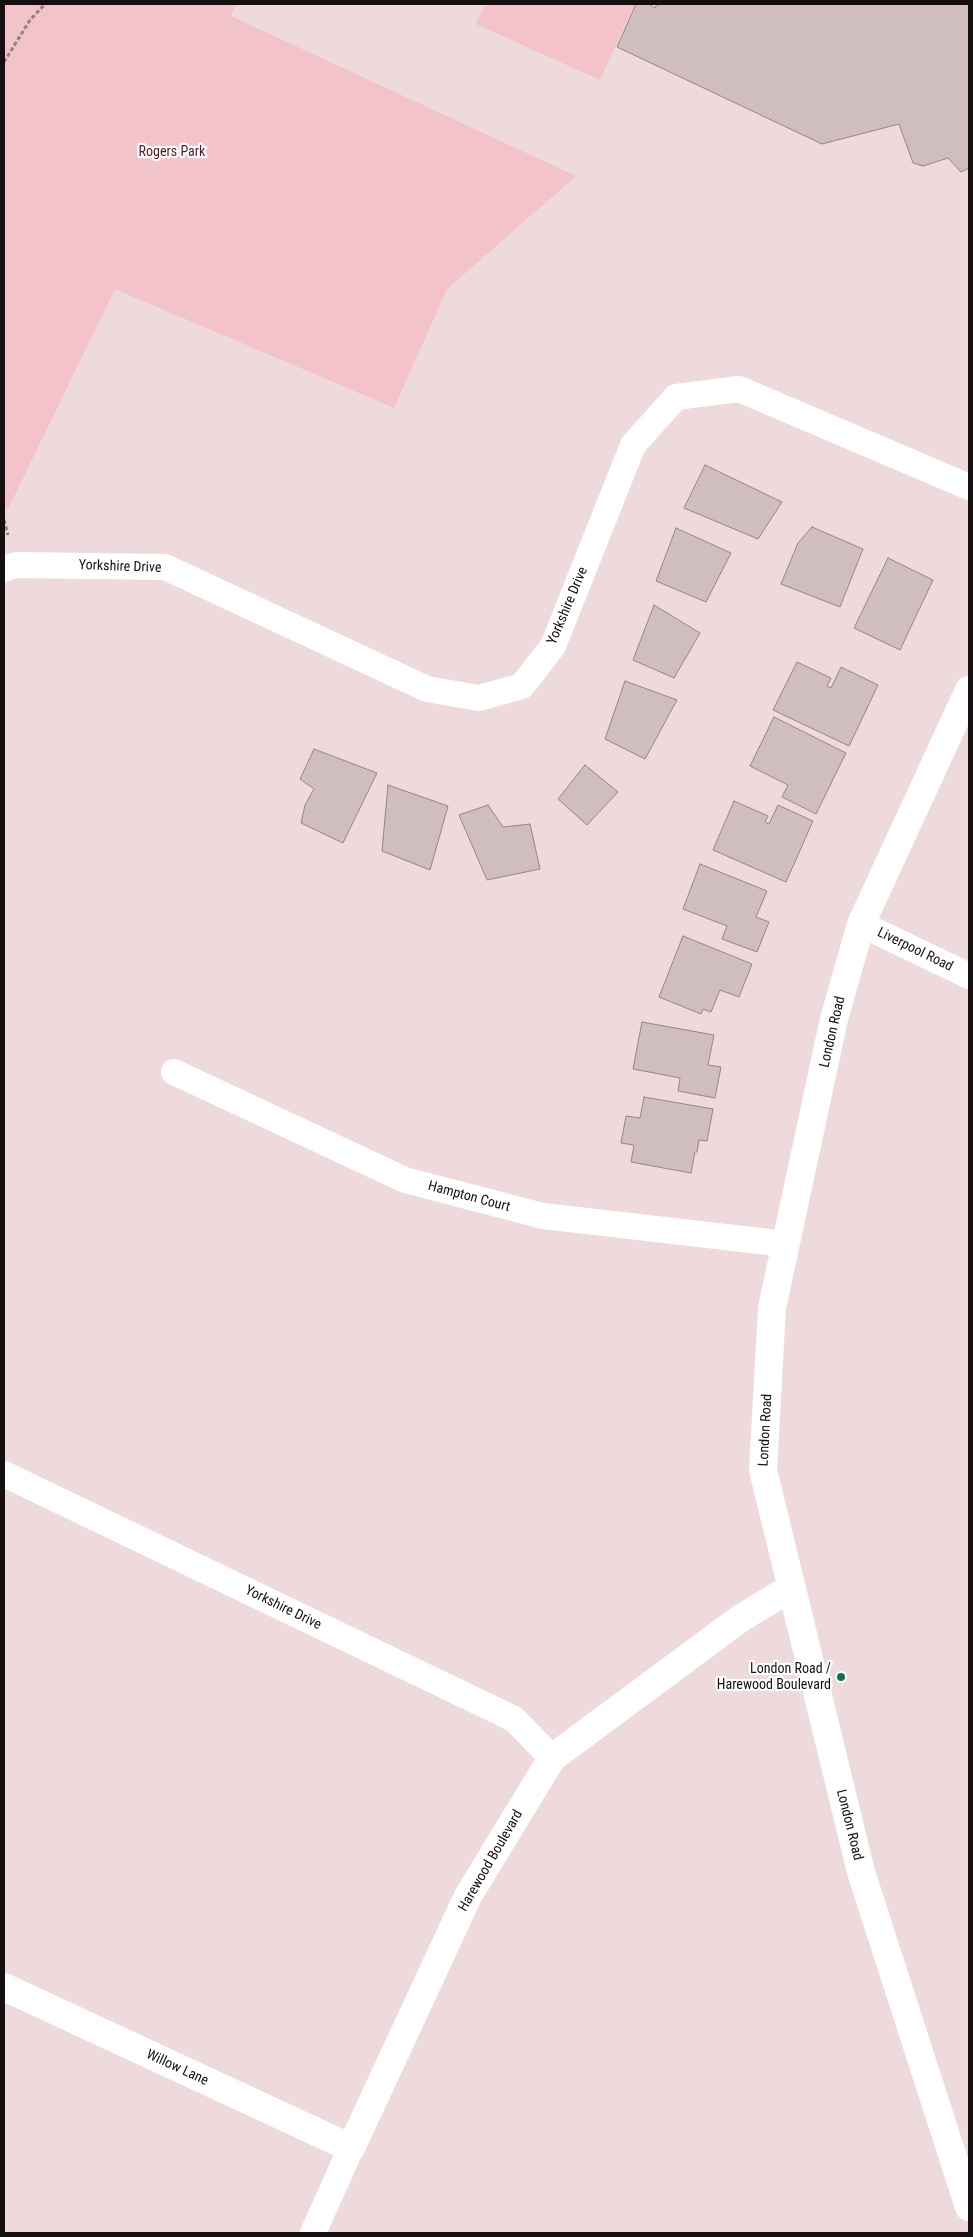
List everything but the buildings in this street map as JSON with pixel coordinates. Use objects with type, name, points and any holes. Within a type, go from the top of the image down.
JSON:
[{"type":"street","name":"Yorkshire Drive","points":[[4,569],[16,564],[165,567],[427,689],[479,698],[522,686],[554,646],[633,445],[676,397],[739,389],[969,487]]},
{"type":"street","name":"London Road","points":[[969,690],[861,924],[834,1019],[772,1308],[763,1470],[861,1872],[969,2206]]},
{"type":"street","name":"Liverpool Road","points":[[861,924],[969,976]]},
{"type":"street","name":"Hampton Court","points":[[174,1072],[405,1180],[543,1216],[786,1244]]},
{"type":"street","name":"Yorkshire Drive","points":[[4,1474],[514,1719],[552,1758]]},
{"type":"street","name":"Harewood Boulevard","points":[[313,2233],[350,2148],[468,1896],[552,1758],[741,1618],[791,1588]]},
{"type":"street","name":"Willow Lane","points":[[4,1987],[350,2148]]},
{"type":"path","points":[[4,62],[30,20],[45,4]]},
{"type":"green space","name":"Rogers Park","points":[[4,4],[236,4],[231,16],[576,176],[447,289],[394,408],[115,289],[8,509],[4,507]]},
{"type":"green space","points":[[485,4],[635,4],[600,80],[476,24]]},
{"type":"place","name":"London Road / Harewood Boulevard","points":[[841,1677]]}]
